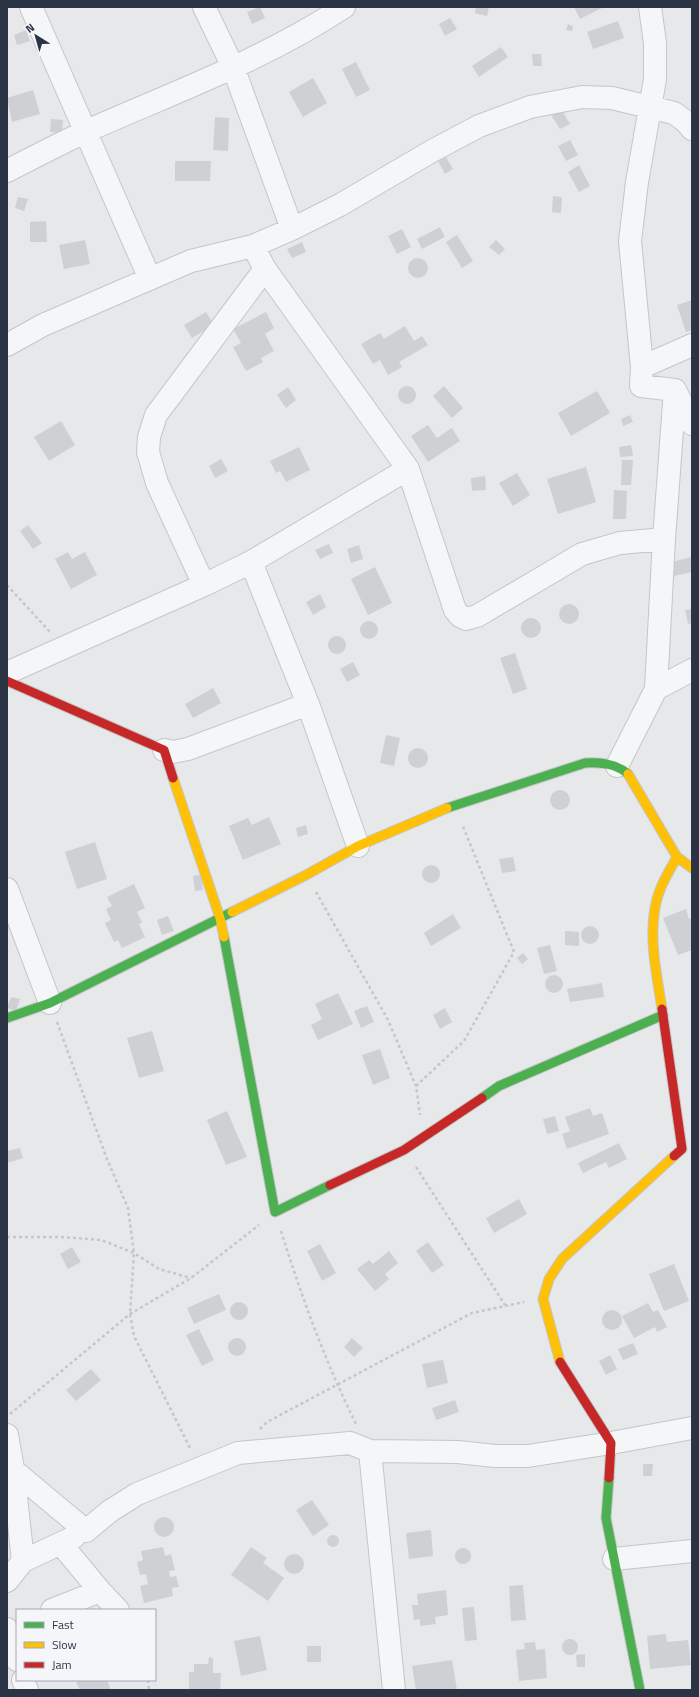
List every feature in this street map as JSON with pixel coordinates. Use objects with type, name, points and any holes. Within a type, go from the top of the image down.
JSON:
[{"type":"street","points":[[31,7],[87,131],[150,279]]},
{"type":"street","points":[[204,7],[233,67],[292,229]]},
{"type":"street","points":[[7,171],[87,131],[273,48],[344,7]]},
{"type":"street","points":[[650,7],[655,43],[655,79],[652,107],[637,182],[630,241],[642,367],[641,386],[675,390]]},
{"type":"street","points":[[7,345],[43,325],[191,261],[253,246],[292,229],[340,205],[432,151],[480,126],[530,107],[582,97],[612,98],[674,112],[692,129]]},
{"type":"street","points":[[253,246],[265,269],[408,468],[455,610],[460,616],[466,619],[477,616],[582,554],[620,543],[664,539]]},
{"type":"street","points":[[204,585],[157,483],[148,452],[149,436],[156,415],[265,269]]},
{"type":"street","points":[[642,367],[692,345]]},
{"type":"street","points":[[675,390],[692,424]]},
{"type":"street","points":[[616,766],[656,690],[664,539],[675,390]]},
{"type":"street","points":[[7,673],[204,585],[251,562],[408,468]]},
{"type":"street","points":[[251,562],[308,704],[358,846]]},
{"type":"street","points":[[656,690],[692,670]]},
{"type":"street","points":[[7,681],[164,750],[173,752],[188,749],[308,704]]},
{"type":"street","points":[[164,750],[220,918],[275,1212],[404,1150],[499,1086],[664,1015]]},
{"type":"street","points":[[7,1018],[50,1003],[306,875],[358,846],[454,805],[585,763],[601,761],[616,766],[627,773],[677,857],[692,868]]},
{"type":"street","points":[[640,1690],[606,1518],[611,1443],[560,1364],[543,1299],[549,1279],[562,1259],[687,1146],[653,948],[655,908],[663,882],[677,857]]},
{"type":"street","points":[[7,889],[50,1003]]},
{"type":"street","points":[[7,1580],[23,1561],[86,1531],[110,1511],[137,1494],[238,1453],[350,1443],[370,1451],[458,1452],[495,1456],[528,1456],[692,1428]]},
{"type":"street","points":[[7,1435],[23,1561]]},
{"type":"street","points":[[370,1451],[394,1690]]},
{"type":"street","points":[[10,1467],[86,1531]]},
{"type":"street","points":[[61,1544],[100,1592],[117,1609]]},
{"type":"street","points":[[614,1559],[692,1551]]},
{"type":"street","points":[[55,1609],[100,1592]]},
{"type":"street","points":[[7,1630],[16,1657]]},
{"type":"path","points":[[7,585],[64,647]]},
{"type":"path","points":[[416,1086],[464,1041],[514,952],[454,805]]},
{"type":"path","points":[[306,875],[388,1020],[416,1086],[423,1137]]},
{"type":"path","points":[[50,1003],[107,1160],[128,1208],[134,1254],[130,1314],[134,1336],[200,1468]]},
{"type":"path","points":[[404,1150],[505,1306]]},
{"type":"path","points":[[7,1417],[130,1314],[192,1278],[275,1212],[303,1300],[337,1386],[370,1451]]},
{"type":"path","points":[[7,1237],[62,1237],[101,1240],[134,1254],[159,1269],[192,1278]]},
{"type":"path","points":[[238,1453],[267,1422],[472,1313],[543,1299]]},
{"type":"building","points":[[260,7],[265,18],[252,24],[247,12]]},
{"type":"building","points":[[476,7],[489,7],[487,16],[475,13]]},
{"type":"building","points":[[574,7],[604,7],[580,19]]},
{"type":"building","points":[[450,18],[457,29],[445,36],[439,24]]},
{"type":"building","points":[[618,21],[624,38],[593,49],[587,32]]},
{"type":"building","points":[[568,24],[573,26],[572,31],[566,30]]},
{"type":"building","points":[[26,30],[30,41],[17,45],[14,35]]},
{"type":"building","points":[[501,47],[508,57],[479,77],[472,66]]},
{"type":"building","points":[[532,54],[541,54],[542,66],[533,66]]},
{"type":"building","points":[[356,62],[370,90],[356,97],[342,69]]},
{"type":"building","points":[[313,78],[327,103],[303,117],[289,92]]},
{"type":"building","points":[[33,90],[40,114],[12,122],[7,98]]},
{"type":"building","points":[[561,109],[570,124],[560,129],[551,115]]},
{"type":"building","points":[[215,117],[229,118],[228,151],[213,150]]},
{"type":"building","points":[[51,119],[63,120],[62,133],[50,132]]},
{"type":"building","points":[[570,140],[578,155],[566,161],[558,146]]},
{"type":"building","points":[[446,157],[453,169],[445,174],[438,161]]},
{"type":"building","points":[[175,161],[211,161],[210,181],[175,181]]},
{"type":"building","points":[[579,165],[590,186],[579,192],[568,172]]},
{"type":"building","points":[[553,196],[562,197],[561,213],[552,212]]},
{"type":"building","points":[[18,197],[28,199],[24,211],[15,208]]},
{"type":"building","points":[[46,221],[47,242],[30,242],[30,222]]},
{"type":"building","points":[[440,227],[445,237],[422,249],[417,239]]},
{"type":"building","points":[[402,229],[411,247],[397,254],[388,236]]},
{"type":"building","points":[[457,235],[473,261],[462,268],[446,242]]},
{"type":"building","points":[[85,240],[90,264],[64,269],[59,245]]},
{"type":"building","points":[[496,240],[505,249],[499,255],[489,247]]},
{"type":"building","points":[[302,242],[306,252],[292,258],[287,249]]},
{"type":"building","points":[[418,258],[425,261],[428,268],[425,275],[418,278],[411,275],[408,268],[411,261]]},
{"type":"building","points":[[692,300],[692,330],[686,332],[677,305]]},
{"type":"building","points":[[206,312],[214,325],[192,338],[184,325]]},
{"type":"building","points":[[266,312],[274,328],[265,334],[274,351],[261,358],[263,362],[246,371],[233,347],[241,343],[233,329]]},
{"type":"building","points":[[405,326],[414,341],[422,336],[428,345],[399,362],[402,367],[388,375],[380,360],[373,364],[361,344],[380,333],[384,339]]},
{"type":"building","points":[[403,386],[411,386],[416,391],[414,402],[411,404],[403,404],[398,399],[398,391]]},
{"type":"building","points":[[444,386],[463,408],[452,418],[433,396]]},
{"type":"building","points":[[288,387],[296,400],[286,408],[277,395]]},
{"type":"building","points":[[597,391],[610,413],[571,436],[558,413]]},
{"type":"building","points":[[630,415],[633,422],[623,426],[621,419]]},
{"type":"building","points":[[61,421],[75,445],[49,461],[34,437]]},
{"type":"building","points":[[428,425],[437,438],[452,428],[460,441],[428,462],[411,436]]},
{"type":"building","points":[[631,445],[633,456],[620,457],[619,447]]},
{"type":"building","points":[[299,447],[310,470],[286,482],[280,471],[276,473],[270,461]]},
{"type":"building","points":[[221,459],[228,471],[215,478],[209,466]]},
{"type":"building","points":[[622,460],[633,460],[631,485],[621,485]]},
{"type":"building","points":[[586,467],[596,502],[558,514],[547,479]]},
{"type":"building","points":[[517,473],[530,495],[513,506],[499,483]]},
{"type":"building","points":[[485,476],[486,490],[472,491],[471,478]]},
{"type":"building","points":[[614,490],[627,491],[626,519],[613,519]]},
{"type":"building","points":[[28,525],[42,543],[33,549],[20,531]]},
{"type":"building","points":[[329,544],[333,553],[320,559],[315,550]]},
{"type":"building","points":[[359,545],[363,559],[351,563],[347,549]]},
{"type":"building","points":[[68,552],[72,559],[85,552],[97,575],[71,589],[55,559]]},
{"type":"building","points":[[692,557],[692,572],[674,576],[671,562]]},
{"type":"building","points":[[375,567],[392,603],[368,615],[351,579]]},
{"type":"building","points":[[320,594],[326,607],[313,615],[306,602]]},
{"type":"building","points":[[569,604],[576,607],[579,614],[576,621],[569,624],[562,621],[559,614],[562,607]]},
{"type":"building","points":[[692,609],[692,623],[688,624],[685,610]]},
{"type":"building","points":[[531,618],[538,621],[541,628],[538,635],[531,638],[524,635],[521,628],[524,621]]},
{"type":"building","points":[[369,621],[375,624],[378,630],[375,636],[369,639],[363,636],[360,630],[363,624]]},
{"type":"building","points":[[337,636],[343,639],[346,645],[343,651],[337,654],[331,651],[328,645],[331,639]]},
{"type":"building","points":[[515,653],[527,689],[513,694],[500,658]]},
{"type":"building","points":[[353,662],[360,675],[347,682],[340,669]]},
{"type":"building","points":[[213,688],[221,703],[193,718],[185,704]]},
{"type":"building","points":[[386,735],[400,738],[394,766],[380,763]]},
{"type":"building","points":[[418,748],[425,751],[428,758],[425,765],[418,768],[411,765],[408,758],[411,751]]},
{"type":"building","points":[[560,790],[567,793],[570,800],[567,807],[560,810],[553,807],[550,800],[553,793]]},
{"type":"building","points":[[269,817],[281,844],[243,860],[229,826],[248,818],[252,825]]},
{"type":"building","points":[[306,825],[308,834],[298,837],[296,828]]},
{"type":"building","points":[[95,842],[107,879],[77,889],[65,852]]},
{"type":"building","points":[[513,857],[516,871],[502,873],[499,859]]},
{"type":"building","points":[[431,865],[437,868],[440,874],[437,880],[431,883],[425,880],[422,874],[425,868]]},
{"type":"building","points":[[201,875],[203,890],[195,891],[193,876]]},
{"type":"building","points":[[134,884],[145,908],[137,912],[142,922],[139,924],[145,937],[122,948],[118,940],[114,942],[105,923],[111,920],[106,909],[112,906],[107,897]]},
{"type":"building","points":[[686,909],[689,919],[692,918],[692,950],[678,955],[663,918]]},
{"type":"building","points":[[453,914],[461,928],[431,946],[424,933]]},
{"type":"building","points":[[168,916],[174,931],[162,935],[157,920]]},
{"type":"building","points":[[590,926],[596,929],[599,935],[596,941],[590,944],[584,941],[581,935],[584,929]]},
{"type":"building","points":[[565,931],[579,932],[579,946],[565,945]]},
{"type":"building","points":[[550,945],[557,971],[544,974],[537,948]]},
{"type":"building","points":[[523,953],[528,959],[522,964],[517,958]]},
{"type":"building","points":[[554,975],[560,978],[563,984],[560,990],[554,993],[548,990],[545,984],[548,978]]},
{"type":"building","points":[[602,983],[604,997],[570,1002],[567,989]]},
{"type":"building","points":[[338,993],[353,1024],[318,1040],[311,1025],[322,1019],[315,1004]]},
{"type":"building","points":[[11,997],[20,999],[16,1011],[7,1008]]},
{"type":"building","points":[[367,1006],[374,1022],[361,1028],[354,1011]]},
{"type":"building","points":[[445,1008],[452,1022],[440,1029],[433,1015]]},
{"type":"building","points":[[152,1031],[164,1071],[139,1078],[127,1038]]},
{"type":"building","points":[[380,1049],[390,1078],[373,1085],[362,1055]]},
{"type":"building","points":[[590,1108],[593,1116],[602,1113],[609,1134],[567,1149],[562,1134],[570,1131],[565,1117]]},
{"type":"building","points":[[227,1111],[247,1157],[226,1165],[207,1120]]},
{"type":"building","points":[[555,1116],[559,1131],[547,1134],[543,1119]]},
{"type":"building","points":[[619,1143],[627,1159],[609,1168],[606,1162],[583,1173],[578,1163]]},
{"type":"building","points":[[20,1148],[23,1158],[7,1163],[7,1151]]},
{"type":"building","points":[[519,1199],[527,1214],[494,1233],[486,1218]]},
{"type":"building","points":[[428,1242],[444,1265],[432,1273],[416,1251]]},
{"type":"building","points":[[320,1244],[336,1273],[322,1281],[307,1251]]},
{"type":"building","points":[[72,1247],[81,1262],[68,1269],[60,1254]]},
{"type":"building","points":[[389,1251],[398,1263],[385,1274],[389,1279],[375,1291],[357,1269],[369,1260],[373,1264]]},
{"type":"building","points":[[674,1264],[689,1301],[664,1311],[649,1274]]},
{"type":"building","points":[[219,1294],[226,1310],[194,1324],[187,1308]]},
{"type":"building","points":[[239,1302],[245,1305],[248,1311],[245,1317],[239,1320],[233,1317],[230,1311],[233,1305]]},
{"type":"building","points":[[648,1303],[653,1312],[658,1310],[667,1327],[657,1332],[655,1327],[634,1338],[622,1316]]},
{"type":"building","points":[[612,1310],[619,1313],[622,1320],[619,1327],[612,1330],[605,1327],[602,1320],[605,1313]]},
{"type":"building","points":[[199,1329],[214,1360],[202,1366],[186,1335]]},
{"type":"building","points":[[237,1338],[243,1341],[246,1347],[243,1353],[237,1356],[231,1353],[228,1347],[231,1341]]},
{"type":"building","points":[[352,1338],[363,1348],[354,1357],[344,1347]]},
{"type":"building","points":[[633,1343],[638,1354],[623,1360],[618,1349]]},
{"type":"building","points":[[610,1355],[617,1369],[606,1375],[599,1361]]},
{"type":"building","points":[[443,1360],[448,1383],[427,1388],[422,1364]]},
{"type":"building","points":[[91,1369],[101,1380],[76,1401],[66,1390]]},
{"type":"building","points":[[455,1400],[459,1412],[436,1420],[432,1408]]},
{"type":"building","points":[[643,1464],[653,1464],[652,1476],[643,1476]]},
{"type":"building","points":[[312,1500],[329,1525],[313,1536],[296,1510]]},
{"type":"building","points":[[164,1517],[171,1520],[174,1527],[171,1534],[164,1537],[157,1534],[154,1527],[157,1520]]},
{"type":"building","points":[[431,1530],[433,1556],[409,1559],[406,1533]]},
{"type":"building","points":[[331,1535],[335,1535],[339,1541],[335,1547],[331,1547],[327,1543],[327,1539]]},
{"type":"building","points":[[163,1547],[165,1556],[171,1554],[175,1570],[169,1571],[170,1577],[176,1576],[179,1587],[172,1588],[173,1596],[144,1603],[140,1586],[148,1584],[146,1574],[140,1575],[137,1562],[143,1560],[141,1551]]},
{"type":"building","points":[[251,1547],[267,1558],[263,1563],[284,1578],[268,1601],[231,1575]]},
{"type":"building","points":[[463,1548],[470,1553],[471,1556],[466,1563],[463,1564],[456,1559],[455,1556],[460,1549]]},
{"type":"building","points":[[294,1554],[301,1557],[304,1564],[301,1571],[294,1574],[287,1571],[284,1564],[287,1557]]},
{"type":"building","points":[[523,1585],[526,1620],[511,1621],[509,1586]]},
{"type":"building","points":[[446,1590],[448,1615],[435,1617],[436,1624],[420,1626],[420,1619],[414,1620],[412,1605],[418,1605],[417,1594]]},
{"type":"building","points":[[474,1607],[477,1640],[465,1641],[462,1608]]},
{"type":"building","points":[[666,1634],[667,1642],[688,1640],[691,1665],[650,1669],[647,1636]]},
{"type":"building","points":[[260,1636],[267,1670],[241,1676],[234,1641]]},
{"type":"building","points":[[570,1639],[577,1644],[578,1647],[573,1654],[570,1655],[563,1650],[562,1647],[567,1640]]},
{"type":"building","points":[[535,1642],[536,1650],[545,1649],[547,1678],[519,1681],[516,1650],[525,1649],[524,1643]]},
{"type":"building","points":[[307,1646],[321,1646],[321,1662],[307,1662]]},
{"type":"building","points":[[585,1654],[585,1667],[577,1667],[576,1655]]},
{"type":"building","points":[[209,1657],[213,1658],[213,1673],[221,1673],[220,1690],[189,1690],[189,1672],[194,1672],[194,1664],[208,1664]]},
{"type":"building","points":[[452,1660],[457,1690],[416,1690],[412,1666]]},
{"type":"building","points":[[107,1681],[111,1690],[80,1690],[76,1682]]},
{"type":"traffic: fast","points":[[447,808],[585,763],[613,765],[628,774]]},
{"type":"traffic: fast","points":[[7,1018],[50,1003],[232,912]]},
{"type":"traffic: fast","points":[[224,937],[275,1212],[330,1185]]},
{"type":"traffic: fast","points":[[482,1098],[499,1086],[663,1015]]},
{"type":"traffic: fast","points":[[609,1478],[606,1518],[640,1690]]},
{"type":"traffic: slow","points":[[628,774],[677,857],[692,868]]},
{"type":"traffic: slow","points":[[173,778],[220,918],[224,937]]},
{"type":"traffic: slow","points":[[232,912],[306,875],[358,846],[447,808]]},
{"type":"traffic: slow","points":[[662,1009],[654,958],[653,920],[658,894],[677,857]]},
{"type":"traffic: slow","points":[[560,1362],[543,1299],[549,1279],[562,1259],[674,1156]]},
{"type":"traffic: jam","points":[[7,681],[164,750],[173,778]]},
{"type":"traffic: jam","points":[[662,1009],[682,1149],[674,1156]]},
{"type":"traffic: jam","points":[[330,1185],[404,1150],[482,1098]]},
{"type":"traffic: jam","points":[[560,1362],[611,1443],[609,1478]]}]
